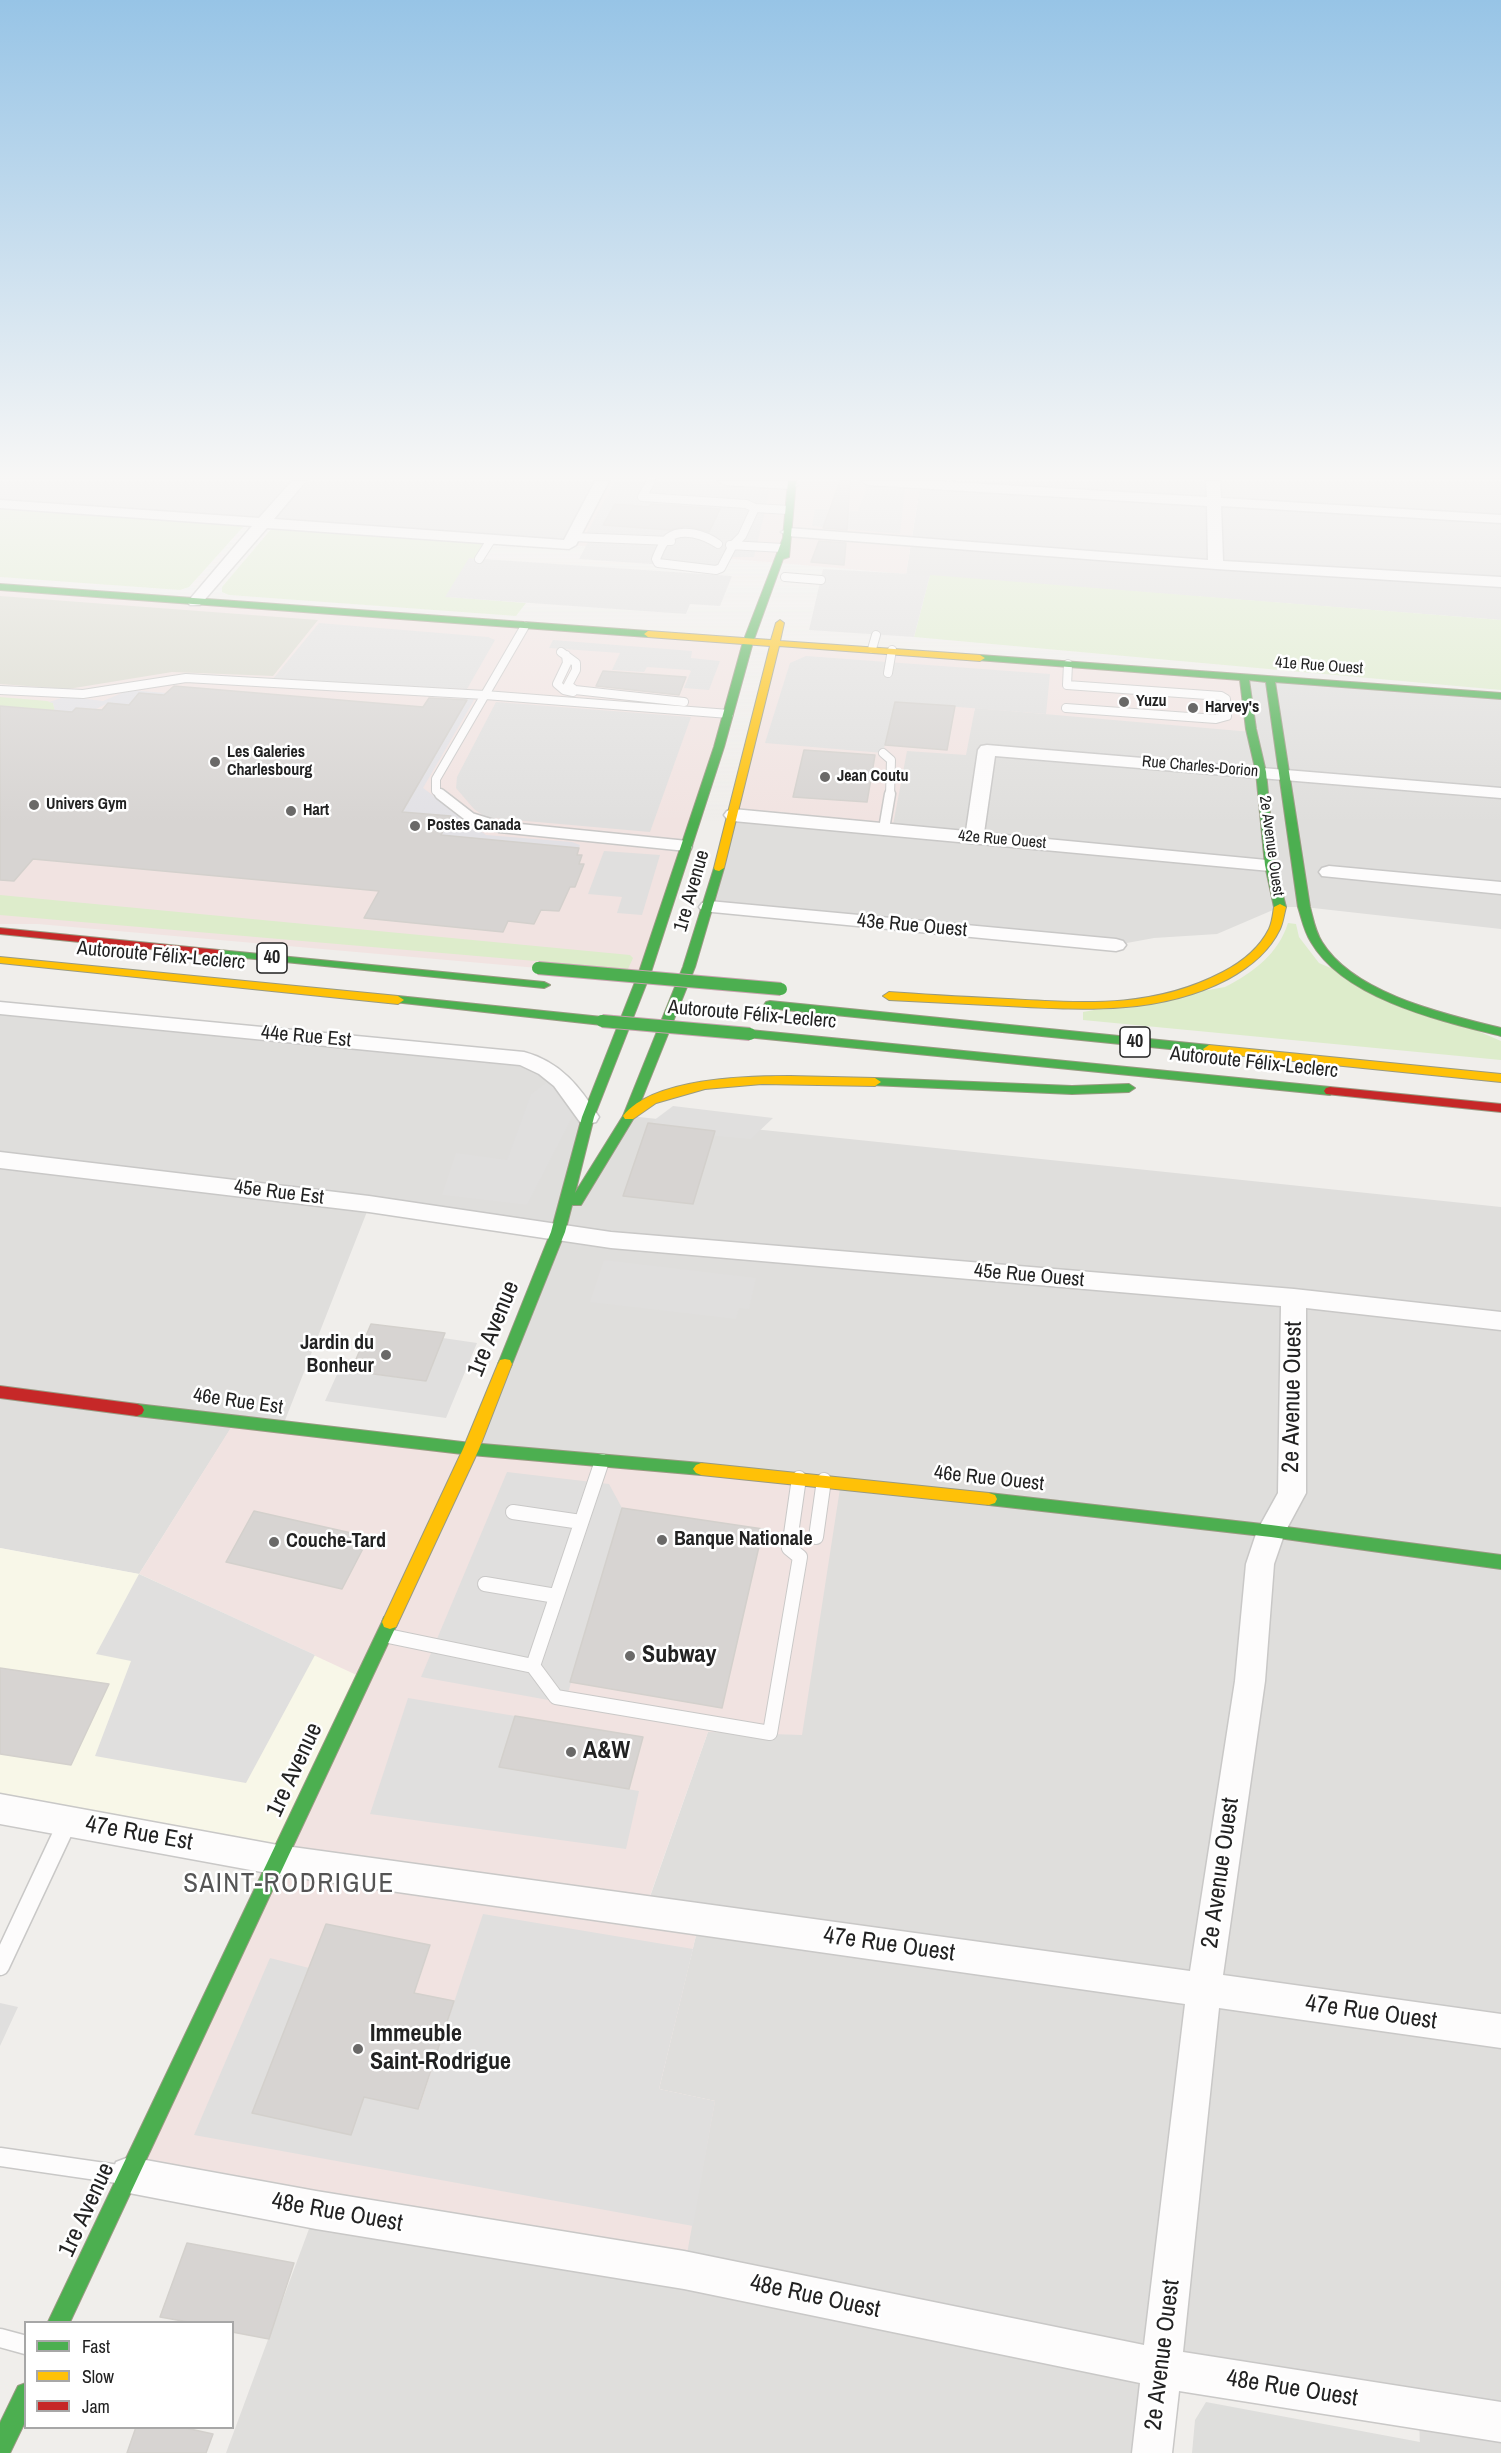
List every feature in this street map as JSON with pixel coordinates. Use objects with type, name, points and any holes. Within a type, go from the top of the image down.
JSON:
[{"type":"main road","name":"41e Rue Ouest","points":[[110,595],[748,642],[892,650],[1501,696]]},
{"type":"main road","name":"1re Avenue","points":[[59,2321],[471,1449],[558,1232],[588,1117],[645,972],[729,714],[748,642],[765,595]]},
{"type":"main road","name":"1re Avenue","points":[[558,1232],[629,1116],[689,967],[709,907],[734,816],[782,614]]},
{"type":"main road","name":"2e Avenue Ouest","points":[[878,995],[1043,1004],[1117,1005],[1161,1000],[1205,986],[1241,967],[1262,949],[1275,928],[1280,907],[1270,865],[1261,772],[1251,729],[1244,678]]},
{"type":"main road","name":"2e Avenue Ouest","points":[[1270,679],[1304,907],[1320,947],[1341,968],[1388,995],[1427,1010],[1501,1032]]},
{"type":"main road","points":[[0,924],[38,924],[364,953]]},
{"type":"main road","name":"Autoroute Félix-Leclerc","points":[[0,931],[549,985]]},
{"type":"main road","name":"Autoroute Félix-Leclerc","points":[[0,960],[1501,1108]]},
{"type":"main road","points":[[532,968],[787,989]]},
{"type":"main road","points":[[0,975],[120,972]]},
{"type":"main road","name":"Autoroute Félix-Leclerc","points":[[620,991],[689,997]]},
{"type":"main road","name":"Autoroute Félix-Leclerc","points":[[764,1005],[1501,1078]]},
{"type":"main road","points":[[629,1116],[649,1101],[688,1087],[737,1082],[914,1082],[1072,1090],[1278,1085]]},
{"type":"main road","name":"46e Rue Est","points":[[0,1392],[282,1428],[471,1449]]},
{"type":"main road","name":"46e Rue Ouest","points":[[471,1449],[824,1480],[1271,1531],[1501,1562]]},
{"type":"main road","points":[[0,2448],[24,2398]]},
{"type":"street","points":[[195,602],[200,595]]},
{"type":"street","name":"Rue Charles-Dorion","points":[[974,838],[987,750],[1501,793]]},
{"type":"street","name":"42e Rue Ouest","points":[[734,816],[1270,865]]},
{"type":"street","points":[[1329,872],[1501,888]]},
{"type":"street","name":"43e Rue Ouest","points":[[709,907],[1116,945]]},
{"type":"street","name":"44e Rue Est","points":[[0,1008],[524,1059],[547,1068],[563,1081],[588,1117]]},
{"type":"street","name":"45e Rue Est","points":[[0,1160],[369,1204],[558,1232]]},
{"type":"street","name":"45e Rue Ouest","points":[[558,1232],[611,1240],[1294,1298],[1501,1321]]},
{"type":"street","name":"2e Avenue Ouest","points":[[1152,2453],[1204,1989],[1250,1681],[1260,1564],[1271,1531],[1292,1493],[1294,1298]]},
{"type":"street","name":"47e Rue Est","points":[[0,1809],[278,1860]]},
{"type":"street","name":"47e Rue Ouest","points":[[278,1860],[1501,2031]]},
{"type":"street","name":"48e Rue Ouest","points":[[129,2175],[316,2210],[684,2270],[1162,2368],[1501,2422]]},
{"type":"lane","points":[[525,626],[436,779],[436,790],[471,818],[500,827],[687,846]]},
{"type":"lane","points":[[872,649],[876,634]]},
{"type":"lane","points":[[888,673],[892,650]]},
{"type":"lane","points":[[586,693],[568,685],[577,673],[577,664],[564,653],[567,663],[557,684],[564,690],[586,693],[684,702]]},
{"type":"lane","points":[[1066,708],[1216,719],[1227,716],[1226,699],[1221,696],[1067,685],[1068,664]]},
{"type":"lane","points":[[0,690],[83,694],[186,678],[485,695],[729,714]]},
{"type":"lane","points":[[883,753],[891,760],[891,789],[884,829]]},
{"type":"lane","points":[[533,1666],[602,1461]]},
{"type":"lane","points":[[383,1635],[533,1666],[556,1697],[770,1733],[800,1557],[789,1548],[799,1478]]},
{"type":"lane","points":[[816,1537],[824,1480]]},
{"type":"lane","points":[[513,1512],[581,1522]]},
{"type":"lane","points":[[485,1584],[556,1596]]},
{"type":"lane","points":[[0,1966],[68,1821]]},
{"type":"lane","points":[[0,2157],[129,2175]]},
{"type":"lane","points":[[0,2338],[24,2344]]},
{"type":"shaded area","points":[[0,595],[127,595],[748,642],[645,972],[538,968],[38,924],[0,924]]},
{"type":"shaded area","points":[[724,595],[720,606],[690,604],[686,614],[445,597]]},
{"type":"shaded area","points":[[817,595],[925,595],[914,637],[809,630]]},
{"type":"shaded area","points":[[1184,595],[1501,595],[1501,620]]},
{"type":"shaded area","points":[[0,596],[318,620],[273,676],[172,672],[68,689],[0,684]]},
{"type":"shaded area","points":[[319,623],[488,637],[495,640],[467,689],[273,679]]},
{"type":"shaded area","points":[[553,640],[692,651],[691,658],[720,661],[709,690],[684,688],[691,671],[689,670],[647,667],[644,672],[612,670],[620,653],[549,648]]},
{"type":"shaded area","points":[[776,643],[1244,678],[1252,732],[975,708],[966,755],[907,751],[892,830],[733,815]]},
{"type":"shaded area","points":[[806,656],[1050,674],[1046,714],[895,702],[883,753],[765,743],[790,663]]},
{"type":"shaded area","points":[[1244,678],[1501,698],[1501,929],[1304,907],[1280,907],[1217,934],[1154,938],[1116,945],[709,907],[733,815],[907,751],[970,725],[975,708]]},
{"type":"shaded area","points":[[129,690],[166,693],[164,695],[139,693],[129,705],[108,703],[96,709],[76,708],[72,712],[55,711],[53,703],[49,702],[74,694],[79,698],[103,701]]},
{"type":"shaded area","points":[[469,697],[474,700],[423,788],[486,835],[572,842],[580,845],[579,848],[441,835],[451,816],[402,812]]},
{"type":"shaded area","points":[[496,702],[691,717],[650,832],[492,818],[474,809],[456,788],[457,777]]},
{"type":"shaded area","points":[[604,851],[660,855],[642,915],[617,913],[622,897],[588,894]]},
{"type":"shaded area","points":[[0,1008],[524,1059],[588,1117],[558,1229],[629,1116],[1501,1207],[1501,2453],[1420,2453],[1419,2409],[1163,2368],[1152,2453],[226,2453],[316,2210],[715,2101],[659,2089],[700,1919],[645,1911],[708,1732],[471,1449],[557,1232],[370,1204],[282,1428],[235,1422],[139,1574],[0,1548]]},
{"type":"shaded area","points":[[550,1080],[575,1112],[527,1205],[442,1195],[456,1153],[507,1160],[531,1094]]},
{"type":"shaded area","points":[[673,1106],[773,1118],[751,1139],[652,1130],[653,1121]]},
{"type":"shaded area","points":[[604,1260],[756,1278],[749,1309],[739,1308],[736,1319],[590,1302]]},
{"type":"shaded area","points":[[443,1338],[477,1343],[446,1418],[325,1401],[339,1370],[426,1381]]},
{"type":"shaded area","points":[[235,1421],[841,1482],[802,1735],[708,1732],[645,1910],[700,1919],[659,2089],[715,2101],[684,2270],[129,2175],[278,1860],[315,1655],[139,1574]]},
{"type":"shaded area","points":[[507,1472],[609,1484],[622,1508],[565,1703],[421,1677]]},
{"type":"shaded area","points":[[0,1548],[139,1574],[363,1678],[278,1860],[0,1809]]},
{"type":"shaded area","points":[[139,1574],[315,1655],[246,1783],[95,1756],[131,1661],[96,1654]]},
{"type":"shaded area","points":[[408,1698],[515,1716],[500,1767],[639,1791],[626,1849],[370,1814]]},
{"type":"shaded area","points":[[483,1914],[693,1949],[659,2089],[715,2101],[693,2226],[194,2135],[270,1958],[309,1968],[252,2112],[351,2135],[364,2097],[419,2109]]},
{"type":"shaded area","points":[[0,2003],[18,2007],[0,2046]]},
{"type":"shaded area","points":[[1206,2402],[1420,2442],[1420,2453],[1192,2453],[1195,2420]]},
{"type":"green space","points":[[235,595],[450,595],[449,597],[526,603],[516,616]]},
{"type":"green space","points":[[925,595],[1190,595],[1501,620],[1501,690],[914,637]]},
{"type":"green space","points":[[0,697],[47,701],[53,703],[55,711],[0,706]]},
{"type":"green space","points":[[0,895],[630,955],[633,958],[628,969],[0,915]]},
{"type":"green space","points":[[1288,923],[1296,924],[1299,937],[1319,963],[1501,1041],[1501,1060],[1083,1020],[1083,1012],[1225,987],[1264,961],[1278,944]]},
{"type":"building","points":[[603,671],[686,677],[679,695],[596,686]]},
{"type":"building","name":"Les Galeries Charlesbourg","points":[[174,686],[423,707],[429,698],[467,700],[402,812],[451,816],[441,835],[579,848],[577,855],[582,855],[579,864],[584,864],[575,887],[570,887],[559,911],[541,910],[534,924],[508,921],[503,932],[364,918],[379,891],[33,859],[14,881],[0,880],[0,706],[72,712],[76,708],[102,710],[108,703],[129,705],[139,693],[164,695]]},
{"type":"building","points":[[895,702],[955,706],[947,750],[885,745]]},
{"type":"building","points":[[804,750],[875,755],[867,802],[793,797]]},
{"type":"building","points":[[648,1123],[715,1131],[693,1204],[623,1196]]},
{"type":"building","points":[[371,1324],[445,1333],[426,1381],[351,1371]]},
{"type":"building","points":[[622,1508],[763,1529],[722,1708],[570,1682]]},
{"type":"building","points":[[254,1511],[369,1537],[342,1589],[226,1562]]},
{"type":"building","points":[[0,1668],[109,1684],[71,1765],[0,1754]]},
{"type":"building","name":"A&W","points":[[515,1716],[643,1737],[629,1789],[499,1767]]},
{"type":"building","name":"Immeuble Saint-Rodrigue","points":[[326,1924],[430,1945],[414,1993],[454,2001],[418,2109],[364,2097],[351,2135],[252,2113]]},
{"type":"building","points":[[187,2243],[294,2263],[269,2339],[234,2332],[234,2321],[182,2321],[160,2317]]},
{"type":"building","points":[[135,2429],[190,2429],[213,2434],[206,2453],[127,2453]]},
{"type":"traffic: fast","points":[[117,595],[648,634]]},
{"type":"traffic: fast","points":[[505,1364],[558,1232],[588,1117],[645,972],[719,747],[748,642],[765,595]]},
{"type":"traffic: fast","points":[[980,658],[1501,696]]},
{"type":"traffic: fast","points":[[1244,678],[1251,729],[1261,772],[1270,865],[1280,907]]},
{"type":"traffic: fast","points":[[1270,679],[1304,907]]},
{"type":"traffic: fast","points":[[576,1202],[629,1116],[689,967],[719,868]]},
{"type":"traffic: fast","points":[[1304,907],[1316,942],[1335,963],[1354,978],[1402,1002],[1501,1032]]},
{"type":"traffic: fast","points":[[219,953],[544,985]]},
{"type":"traffic: fast","points":[[538,968],[781,989]]},
{"type":"traffic: fast","points":[[398,1000],[602,1021]]},
{"type":"traffic: fast","points":[[770,1005],[1209,1049]]},
{"type":"traffic: fast","points":[[602,1021],[750,1034]]},
{"type":"traffic: fast","points":[[750,1034],[1330,1091]]},
{"type":"traffic: fast","points":[[875,1082],[1072,1090],[1129,1088]]},
{"type":"traffic: fast","points":[[137,1410],[471,1449],[701,1469]]},
{"type":"traffic: fast","points":[[989,1499],[1271,1531],[1501,1562]]},
{"type":"traffic: fast","points":[[59,2321],[390,1622]]},
{"type":"traffic: fast","points":[[0,2448],[24,2398]]},
{"type":"traffic: slow","points":[[719,868],[780,623]]},
{"type":"traffic: slow","points":[[648,634],[980,658]]},
{"type":"traffic: slow","points":[[889,996],[1043,1004],[1117,1005],[1161,1000],[1205,986],[1241,967],[1262,949],[1275,928],[1280,907]]},
{"type":"traffic: slow","points":[[0,960],[398,1000]]},
{"type":"traffic: slow","points":[[1209,1049],[1501,1078]]},
{"type":"traffic: slow","points":[[629,1116],[652,1100],[678,1091],[733,1081],[875,1082]]},
{"type":"traffic: slow","points":[[390,1622],[471,1449],[505,1364]]},
{"type":"traffic: slow","points":[[701,1469],[989,1499]]},
{"type":"traffic: jam","points":[[0,931],[219,953]]},
{"type":"traffic: jam","points":[[1330,1091],[1501,1108]]},
{"type":"traffic: jam","points":[[0,1392],[137,1410]]},
{"type":"place","name":"Yuzu","points":[[1124,702]]},
{"type":"place","name":"Harvey's","points":[[1193,708]]},
{"type":"place","name":"Les Galeries Charlesbourg","points":[[215,762]]},
{"type":"place","name":"Jean Coutu","points":[[825,777]]},
{"type":"place","name":"Univers Gym","points":[[34,805]]},
{"type":"place","name":"Hart","points":[[291,811]]},
{"type":"place","name":"Postes Canada","points":[[415,826]]},
{"type":"place","name":"Jardin du Bonheur","points":[[386,1355]]},
{"type":"place","name":"Banque Nationale","points":[[662,1540]]},
{"type":"place","name":"Couche-Tard","points":[[274,1542]]},
{"type":"place","name":"Subway","points":[[630,1656]]},
{"type":"place","name":"A&W","points":[[571,1752]]},
{"type":"place","name":"Immeuble Saint-Rodrigue","points":[[358,2049]]},
{"type":"district","name":"SAINT-RODRIGUE","points":[[289,1885]]}]
